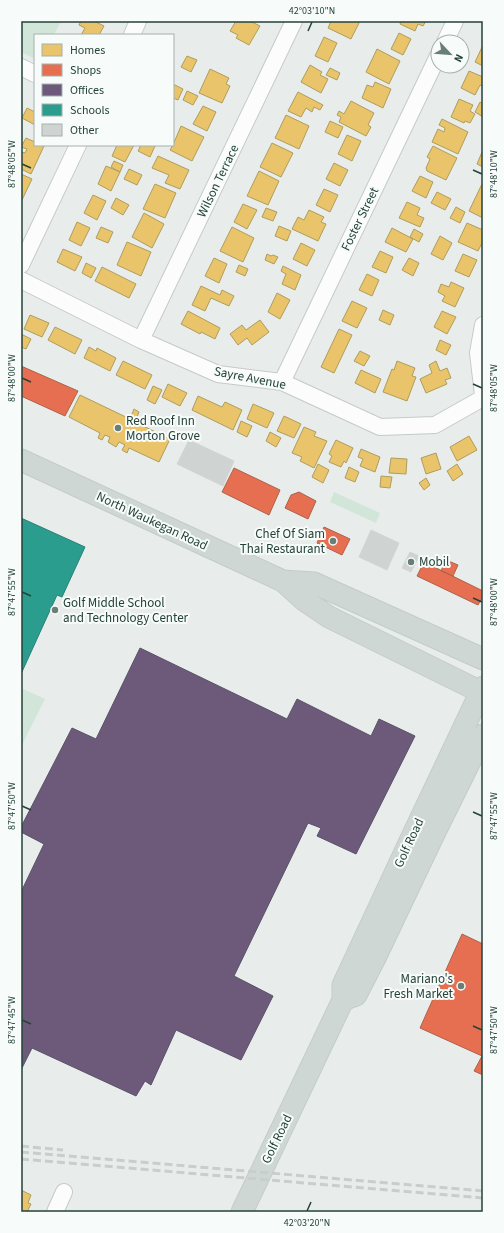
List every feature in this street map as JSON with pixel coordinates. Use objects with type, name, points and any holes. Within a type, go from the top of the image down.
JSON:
[{"type":"main road","name":"North Waukegan Road","points":[[21,460],[284,581],[304,600],[329,617],[482,691]]},
{"type":"main road","name":"North Waukegan Road","points":[[284,581],[314,583],[483,659]]},
{"type":"main road","name":"Golf Road","points":[[242,1212],[343,1000],[343,985],[389,884],[482,691]]},
{"type":"main road","name":"Golf Road","points":[[343,1000],[356,995],[362,984],[483,735]]},
{"type":"street","points":[[132,34],[138,21]]},
{"type":"street","name":"Wilson Terrace","points":[[141,340],[294,21]]},
{"type":"street","points":[[449,34],[455,21]]},
{"type":"street","points":[[21,67],[34,74]]},
{"type":"street","name":"Foster Street","points":[[282,382],[430,73]]},
{"type":"street","points":[[21,265],[78,146]]},
{"type":"street","name":"Sayre Avenue","points":[[21,280],[141,340],[218,374],[282,382],[380,427],[435,425],[483,398]]},
{"type":"street","points":[[483,325],[478,353],[483,395]]},
{"type":"street","points":[[55,1212],[64,1192]]},
{"type":"green space","points":[[21,21],[61,21],[54,34],[34,34],[34,58],[21,52]]},
{"type":"green space","points":[[334,492],[380,513],[376,523],[330,502]]},
{"type":"green space","points":[[21,688],[45,699],[21,747]]},
{"type":"building: Homes","points":[[81,21],[94,21],[104,26],[100,34],[82,34],[85,28],[79,25]]},
{"type":"building: Homes","points":[[236,21],[250,21],[260,26],[249,45],[236,38],[238,35],[230,31]]},
{"type":"building: Homes","points":[[331,21],[360,21],[351,39],[328,28]]},
{"type":"building: Homes","points":[[401,21],[426,21],[423,26],[418,24],[415,31],[400,24]]},
{"type":"building: Homes","points":[[399,33],[411,39],[403,55],[391,49]]},
{"type":"building: Homes","points":[[324,37],[337,43],[328,62],[315,56]]},
{"type":"building: Homes","points":[[483,45],[483,66],[475,62]]},
{"type":"building: Homes","points":[[377,49],[400,61],[389,84],[366,72]]},
{"type":"building: Homes","points":[[187,56],[197,60],[191,72],[181,67]]},
{"type":"building: Homes","points":[[310,65],[322,72],[320,75],[328,79],[321,93],[301,82]]},
{"type":"building: Homes","points":[[330,68],[340,73],[337,80],[326,75]]},
{"type":"building: Homes","points":[[210,69],[229,78],[226,84],[230,86],[222,103],[199,93]]},
{"type":"building: Homes","points":[[470,71],[483,77],[483,87],[480,85],[475,95],[461,88],[468,74],[470,74]]},
{"type":"building: Homes","points":[[375,82],[391,89],[383,108],[362,98],[367,85],[373,87]]},
{"type":"building: Homes","points":[[174,84],[183,89],[178,100],[174,98]]},
{"type":"building: Homes","points":[[187,91],[198,96],[193,105],[183,100]]},
{"type":"building: Homes","points":[[298,92],[323,105],[320,110],[314,107],[312,112],[306,108],[301,117],[288,111]]},
{"type":"building: Homes","points":[[459,99],[473,105],[470,111],[475,114],[470,123],[465,121],[464,123],[451,117]]},
{"type":"building: Homes","points":[[351,101],[374,113],[368,125],[371,127],[366,136],[339,122],[341,117],[337,115],[339,111],[344,114]]},
{"type":"building: Homes","points":[[480,102],[483,104],[483,117],[475,112]]},
{"type":"building: Homes","points":[[203,106],[216,112],[207,131],[193,124]]},
{"type":"building: Homes","points":[[27,108],[34,112],[34,124],[22,118]]},
{"type":"building: Homes","points":[[286,115],[309,126],[299,149],[275,138]]},
{"type":"building: Homes","points":[[442,119],[468,132],[458,154],[432,142],[438,129],[444,132],[445,128],[439,125]]},
{"type":"building: Homes","points":[[330,121],[343,127],[338,138],[325,132]]},
{"type":"building: Homes","points":[[181,126],[204,137],[192,161],[170,150],[174,146]]},
{"type":"building: Homes","points":[[347,135],[361,141],[352,161],[338,154]]},
{"type":"building: Homes","points":[[26,138],[34,142],[34,146],[44,146],[31,174],[21,169],[21,152],[25,153],[27,149],[21,147]]},
{"type":"building: Homes","points":[[272,143],[293,153],[281,177],[260,167]]},
{"type":"building: Homes","points":[[117,146],[133,146],[125,162],[112,156]]},
{"type":"building: Homes","points":[[140,146],[155,146],[150,157],[138,151]]},
{"type":"building: Homes","points":[[433,146],[457,158],[446,180],[427,171],[426,168],[430,159],[427,157]]},
{"type":"building: Homes","points":[[483,152],[483,167],[477,164]]},
{"type":"building: Homes","points":[[158,156],[189,170],[180,189],[165,183],[169,175],[152,168]]},
{"type":"building: Homes","points":[[114,161],[123,165],[120,172],[111,167]]},
{"type":"building: Homes","points":[[334,163],[348,170],[340,186],[326,179]]},
{"type":"building: Homes","points":[[106,166],[120,172],[111,191],[98,184]]},
{"type":"building: Homes","points":[[129,169],[142,175],[137,185],[124,179]]},
{"type":"building: Homes","points":[[259,171],[279,181],[268,205],[247,196]]},
{"type":"building: Homes","points":[[21,174],[32,179],[21,202]]},
{"type":"building: Homes","points":[[420,176],[433,182],[426,198],[412,191]]},
{"type":"building: Homes","points":[[155,184],[176,193],[165,218],[143,209]]},
{"type":"building: Homes","points":[[482,184],[483,185],[483,218],[469,211]]},
{"type":"building: Homes","points":[[324,189],[338,195],[330,212],[316,205]]},
{"type":"building: Homes","points":[[437,192],[451,199],[445,210],[431,203]]},
{"type":"building: Homes","points":[[93,195],[106,201],[97,220],[84,213]]},
{"type":"building: Homes","points":[[116,198],[129,205],[123,215],[111,208]]},
{"type":"building: Homes","points":[[407,202],[420,208],[417,215],[424,218],[420,227],[399,218]]},
{"type":"building: Homes","points":[[243,204],[257,210],[247,229],[234,222]]},
{"type":"building: Homes","points":[[456,207],[465,212],[460,223],[450,218]]},
{"type":"building: Homes","points":[[266,208],[277,212],[273,221],[262,217]]},
{"type":"building: Homes","points":[[309,210],[324,217],[321,222],[326,224],[318,241],[292,229],[298,217],[304,220]]},
{"type":"building: Homes","points":[[144,213],[164,224],[152,248],[132,237]]},
{"type":"building: Homes","points":[[77,222],[90,228],[81,246],[69,240]]},
{"type":"building: Homes","points":[[467,223],[483,230],[483,241],[478,251],[458,242]]},
{"type":"building: Homes","points":[[279,226],[291,231],[287,241],[275,236]]},
{"type":"building: Homes","points":[[101,227],[113,232],[108,243],[96,238]]},
{"type":"building: Homes","points":[[232,227],[254,238],[243,262],[220,251]]},
{"type":"building: Homes","points":[[392,228],[413,239],[406,252],[385,242]]},
{"type":"building: Homes","points":[[414,229],[423,234],[419,242],[410,237]]},
{"type":"building: Homes","points":[[440,236],[452,243],[443,260],[431,254]]},
{"type":"building: Homes","points":[[127,242],[151,252],[141,276],[117,265]]},
{"type":"building: Homes","points":[[301,243],[315,250],[307,266],[293,259]]},
{"type":"building: Homes","points":[[63,249],[82,257],[75,271],[57,262]]},
{"type":"building: Homes","points":[[380,251],[393,257],[386,273],[372,267]]},
{"type":"building: Homes","points":[[267,254],[278,257],[274,264],[265,260]]},
{"type":"building: Homes","points":[[463,254],[477,260],[469,277],[455,271]]},
{"type":"building: Homes","points":[[214,258],[227,264],[219,283],[205,276]]},
{"type":"building: Homes","points":[[409,258],[419,263],[413,276],[402,270]]},
{"type":"building: Homes","points":[[86,263],[96,268],[91,278],[82,273]]},
{"type":"building: Homes","points":[[239,265],[248,269],[245,276],[236,272]]},
{"type":"building: Homes","points":[[283,266],[301,275],[295,290],[282,284],[286,274],[281,271]]},
{"type":"building: Homes","points":[[102,267],[136,284],[129,298],[95,281]]},
{"type":"building: Homes","points":[[367,274],[379,280],[372,296],[359,290]]},
{"type":"building: Homes","points":[[451,282],[464,288],[455,307],[442,301],[445,296],[438,292],[441,284],[449,287]]},
{"type":"building: Homes","points":[[201,286],[220,295],[222,290],[234,296],[229,306],[211,298],[205,311],[192,305]]},
{"type":"building: Homes","points":[[277,293],[290,300],[280,319],[268,312]]},
{"type":"building: Homes","points":[[352,301],[367,308],[357,328],[342,321]]},
{"type":"building: Homes","points":[[383,310],[394,315],[390,325],[379,320]]},
{"type":"building: Homes","points":[[188,311],[220,328],[215,339],[201,332],[200,334],[181,324]]},
{"type":"building: Homes","points":[[442,311],[456,317],[447,334],[434,327]]},
{"type":"building: Homes","points":[[30,315],[49,323],[42,337],[24,329]]},
{"type":"building: Homes","points":[[260,320],[269,332],[252,345],[247,338],[238,345],[230,334],[242,325],[246,330]]},
{"type":"building: Homes","points":[[55,327],[82,340],[75,354],[48,340]]},
{"type":"building: Homes","points":[[339,329],[352,335],[334,373],[321,367]]},
{"type":"building: Homes","points":[[21,334],[31,339],[26,349],[21,347]]},
{"type":"building: Homes","points":[[440,340],[451,345],[446,355],[436,350]]},
{"type":"building: Homes","points":[[89,347],[96,351],[97,348],[116,358],[110,371],[84,358]]},
{"type":"building: Homes","points":[[360,351],[370,356],[364,366],[354,361]]},
{"type":"building: Homes","points":[[123,361],[152,375],[145,389],[116,375]]},
{"type":"building: Homes","points":[[397,361],[415,368],[412,376],[416,377],[407,401],[383,392],[392,369],[394,370]]},
{"type":"building: Homes","points":[[436,361],[440,371],[447,368],[451,378],[445,380],[447,384],[426,393],[420,379],[432,373],[429,365]]},
{"type":"building: Homes","points":[[361,370],[381,379],[375,393],[355,383]]},
{"type":"building: Homes","points":[[168,384],[187,393],[180,406],[162,397]]},
{"type":"building: Homes","points":[[153,386],[162,390],[155,404],[147,400]]},
{"type":"building: Homes","name":"Red Roof Inn Morton Grove","points":[[80,395],[130,419],[134,409],[139,412],[135,422],[170,439],[159,462],[129,448],[127,453],[122,450],[125,445],[119,442],[116,447],[108,442],[110,437],[105,435],[102,440],[98,438],[100,433],[69,417]]},
{"type":"building: Homes","points":[[198,396],[222,407],[225,402],[242,410],[233,430],[192,410]]},
{"type":"building: Homes","points":[[253,404],[274,413],[267,428],[247,419]]},
{"type":"building: Homes","points":[[284,416],[301,424],[294,438],[277,431]]},
{"type":"building: Homes","points":[[241,421],[252,426],[247,437],[237,432]]},
{"type":"building: Homes","points":[[304,427],[316,432],[314,436],[327,441],[314,468],[300,461],[302,457],[292,453]]},
{"type":"building: Homes","points":[[270,432],[281,438],[276,447],[266,441]]},
{"type":"building: Homes","points":[[469,436],[477,450],[457,461],[450,447]]},
{"type":"building: Homes","points":[[336,440],[353,448],[346,463],[344,461],[341,467],[329,462],[332,456],[329,454]]},
{"type":"building: Homes","points":[[361,449],[380,457],[375,472],[360,466],[363,459],[358,457]]},
{"type":"building: Homes","points":[[436,453],[441,469],[426,474],[421,458]]},
{"type":"building: Homes","points":[[391,458],[407,459],[406,474],[389,473]]},
{"type":"building: Homes","points":[[318,464],[329,470],[323,483],[312,477]]},
{"type":"building: Homes","points":[[457,464],[463,474],[453,481],[447,471]]},
{"type":"building: Homes","points":[[349,467],[359,472],[355,482],[345,478]]},
{"type":"building: Homes","points":[[381,476],[392,477],[390,488],[380,487]]},
{"type":"building: Homes","points":[[426,478],[430,485],[424,490],[419,483]]},
{"type":"building: Homes","points":[[21,1190],[31,1195],[28,1203],[31,1204],[27,1212],[21,1212]]},
{"type":"building: Shops","points":[[21,366],[78,391],[65,416],[21,396]]},
{"type":"building: Shops","points":[[234,468],[280,490],[269,515],[222,492]]},
{"type":"building: Shops","points":[[299,492],[316,501],[308,519],[285,508],[291,495]]},
{"type":"building: Shops","name":"Chef Of Siam Thai Restaurant","points":[[324,527],[350,539],[342,555],[317,543]]},
{"type":"building: Shops","points":[[446,560],[458,565],[453,576],[441,571]]},
{"type":"building: Shops","points":[[424,562],[483,591],[483,596],[478,605],[417,576]]},
{"type":"building: Shops","name":"Mariano's Fresh Market","points":[[462,934],[483,944],[483,1075],[474,1071],[482,1056],[420,1028]]},
{"type":"building: Offices","points":[[140,648],[287,719],[297,699],[371,736],[379,719],[415,736],[356,854],[317,836],[321,828],[308,823],[234,976],[273,996],[241,1060],[176,1030],[151,1085],[145,1081],[136,1096],[32,1048],[21,1070],[21,892],[44,844],[21,832],[21,827],[72,728],[96,739]]},
{"type":"building: Schools","points":[[21,518],[85,547],[62,597],[57,595],[21,674]]},
{"type":"building: Other","points":[[189,440],[234,461],[223,486],[177,464]]},
{"type":"building: Other","points":[[371,530],[399,543],[387,570],[359,557]]},
{"type":"building: Other","name":"Mobil","points":[[410,552],[419,556],[411,572],[402,568]]},
{"type":"railway","points":[[21,1146],[63,1150]]},
{"type":"railway","points":[[21,1152],[483,1191]]},
{"type":"railway","points":[[21,1159],[483,1198]]},
{"type":"place","name":"Red Roof Inn Morton Grove","points":[[118,428]]},
{"type":"place","name":"Chef Of Siam Thai Restaurant","points":[[333,541]]},
{"type":"place","name":"Mobil","points":[[411,562]]},
{"type":"place","name":"Golf Middle School and Technology Center","points":[[55,610]]},
{"type":"place","name":"Mariano's Fresh Market","points":[[461,986]]}]
